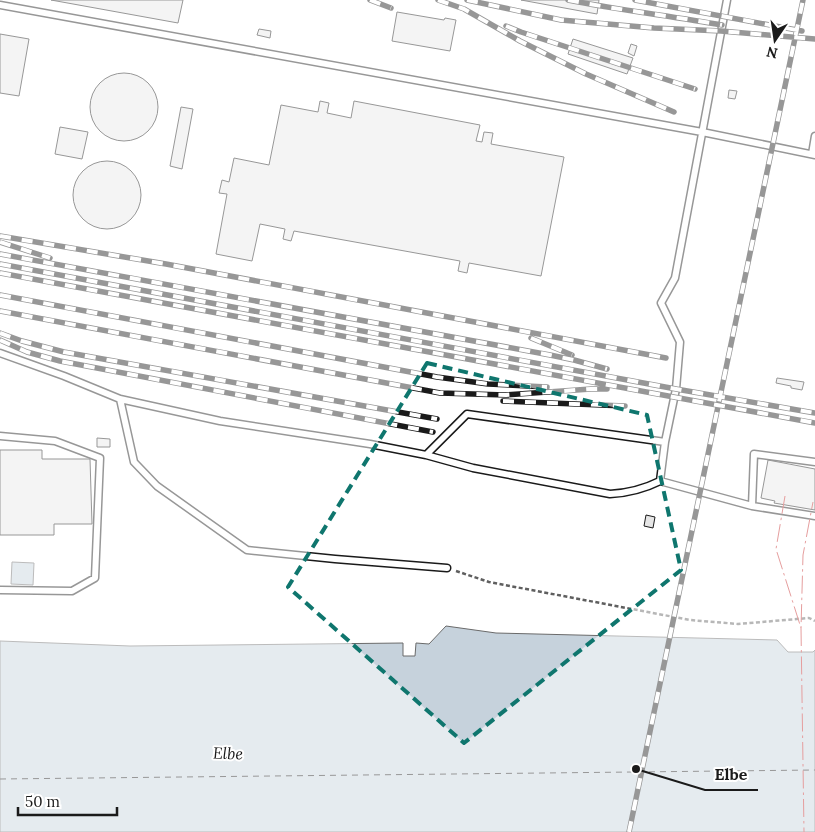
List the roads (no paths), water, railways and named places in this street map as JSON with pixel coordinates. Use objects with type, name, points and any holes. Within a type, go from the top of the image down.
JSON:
[{"type":"lane","points":[[660,481],[665,442],[676,389],[680,342],[661,303],[675,278],[726,0]]},
{"type":"lane","points":[[0,5],[702,132],[813,155],[815,136]]},
{"type":"lane","points":[[0,353],[120,399],[220,421],[370,444],[426,455],[473,468],[610,494],[643,489],[660,481],[752,506],[815,516]]},
{"type":"lane","points":[[120,399],[134,462],[157,486],[247,550],[447,568]]},
{"type":"lane","points":[[426,455],[467,414],[665,442]]},
{"type":"lane","points":[[0,436],[55,441],[100,458],[95,578],[72,591],[0,590]]},
{"type":"lane","points":[[752,506],[754,454],[815,462]]},
{"type":"water","points":[[12,562],[34,563],[33,585],[11,584]]},
{"type":"water","points":[[446,626],[496,633],[777,640],[788,652],[813,652],[815,650],[815,832],[0,832],[0,641],[130,646],[403,643],[403,656],[415,656],[416,643],[429,644]]},
{"type":"railway","points":[[370,0],[391,8]]},
{"type":"railway","points":[[438,0],[464,9],[520,41],[586,74],[674,112]]},
{"type":"railway","points":[[467,0],[561,20],[815,39]]},
{"type":"railway","points":[[568,0],[722,25]]},
{"type":"railway","points":[[635,0],[802,31]]},
{"type":"railway","points":[[629,832],[803,0]]},
{"type":"railway","points":[[506,26],[695,89]]},
{"type":"railway","points":[[0,236],[166,264],[666,358]]},
{"type":"railway","points":[[0,242],[50,258]]},
{"type":"railway","points":[[0,254],[550,355],[607,369]]},
{"type":"railway","points":[[0,264],[815,413]]},
{"type":"railway","points":[[0,273],[815,423]]},
{"type":"railway","points":[[0,295],[437,377],[488,384],[547,387]]},
{"type":"railway","points":[[0,311],[440,393],[506,395],[607,389]]},
{"type":"railway","points":[[0,333],[64,352],[437,419]]},
{"type":"railway","points":[[531,338],[572,355]]},
{"type":"railway","points":[[0,340],[27,352],[60,361],[433,432]]},
{"type":"railway","points":[[503,401],[625,406]]},
{"type":"place","name":"Elbe","points":[[636,769]]}]
